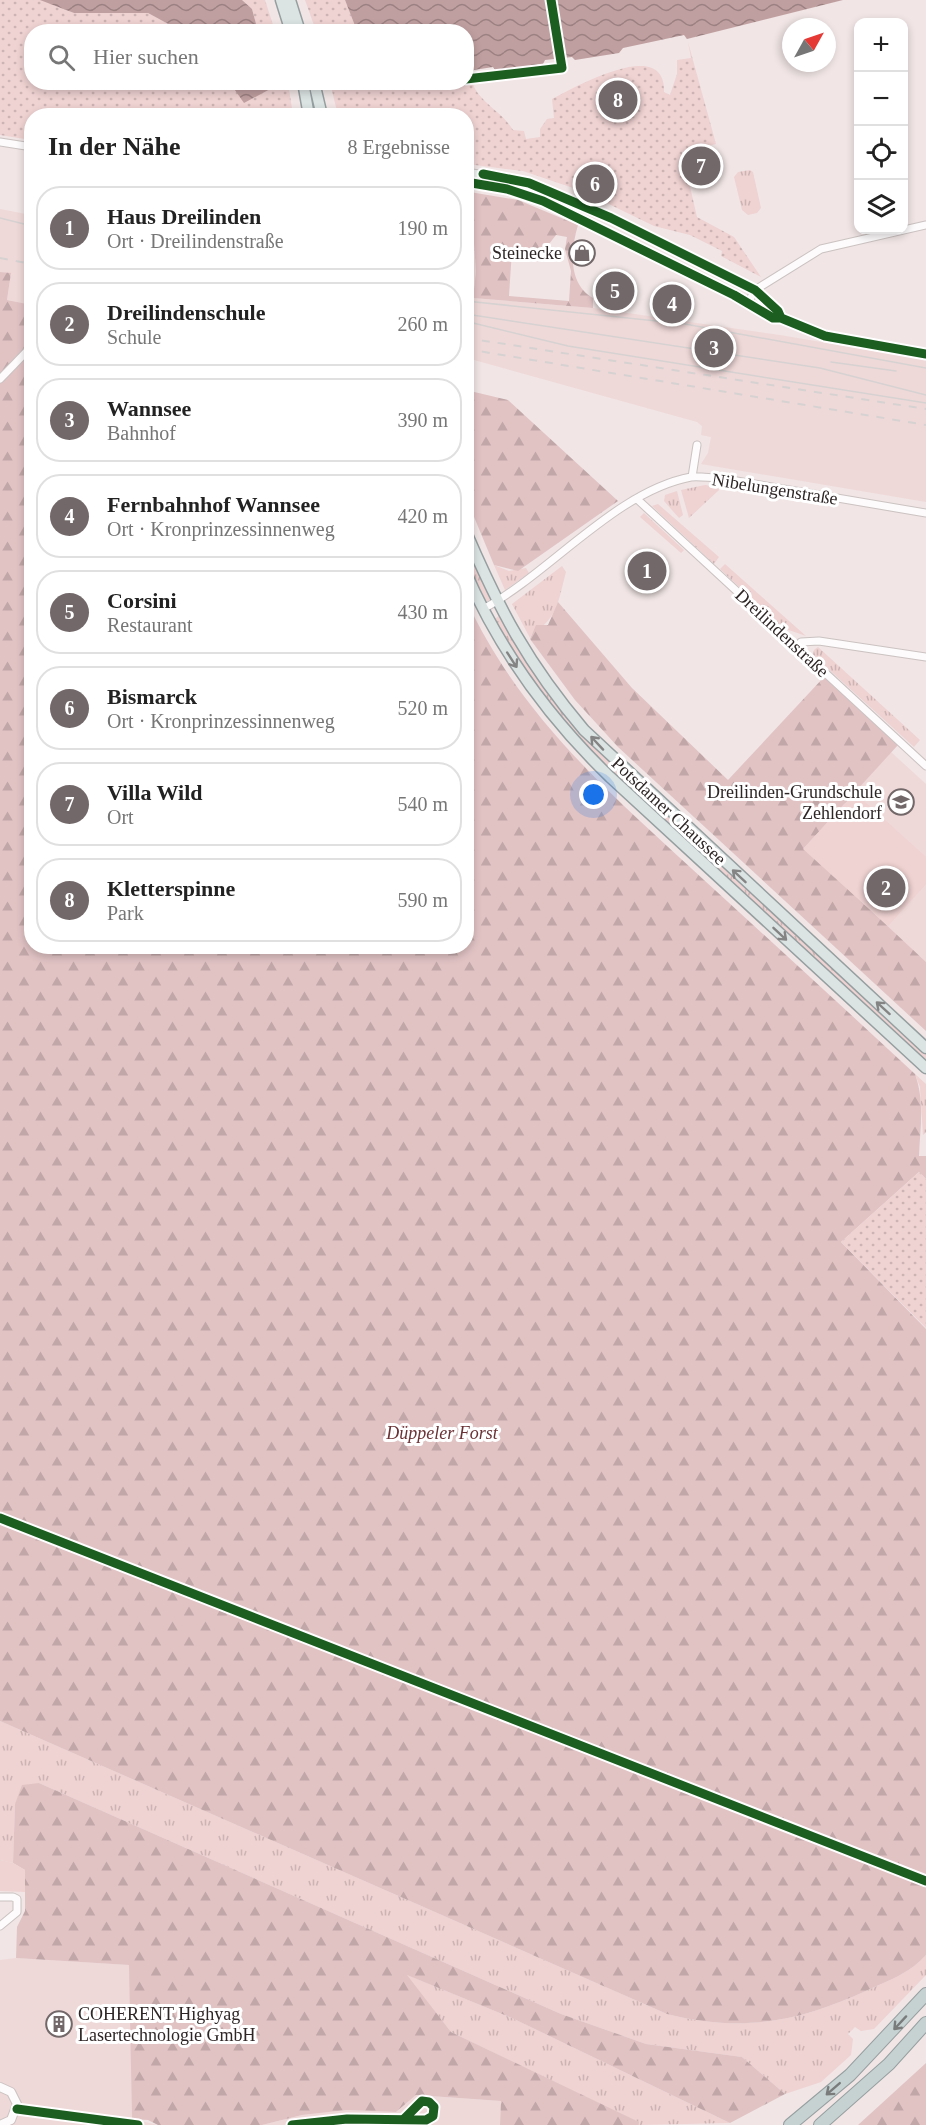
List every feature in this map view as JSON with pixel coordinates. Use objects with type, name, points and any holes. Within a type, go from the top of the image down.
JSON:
[{"type":"highway","points":[[790,2125],[850,2075],[926,1994]]},
{"type":"highway","points":[[820,2125],[889,2064],[926,2023]]},
{"type":"main road","points":[[280,0],[288,24]]},
{"type":"main road","points":[[290,0],[298,24]]},
{"type":"main road","points":[[304,90],[308,108]]},
{"type":"main road","points":[[316,90],[320,108]]},
{"type":"main road","points":[[474,174],[516,180],[579,203],[755,291],[778,311],[781,318]]},
{"type":"main road","points":[[474,183],[525,194],[572,215],[748,303],[773,318],[781,318],[825,336],[926,354]]},
{"type":"main road","points":[[572,215],[579,203]]},
{"type":"main road","name":"Potsdamer Chaussee","points":[[474,551],[496,602],[518,641],[547,685],[603,750],[926,1048]]},
{"type":"main road","name":"Potsdamer Chaussee","points":[[474,590],[483,609],[533,690],[592,760],[926,1068]]},
{"type":"street","points":[[0,142],[24,146]]},
{"type":"street","points":[[748,303],[755,291],[821,249],[926,225]]},
{"type":"street","points":[[0,379],[24,354]]},
{"type":"street","points":[[692,477],[697,445]]},
{"type":"street","name":"Nibelungenstraße","points":[[483,609],[496,602],[637,499],[656,489],[692,477],[719,478],[926,513]]},
{"type":"street","name":"Dreilindenstraße","points":[[637,499],[926,766]]},
{"type":"street","points":[[797,646],[801,642],[819,641],[926,657]]},
{"type":"street","points":[[0,1897],[13,1897],[18,1906],[17,1912],[0,1926]]},
{"type":"street","points":[[0,2087],[14,2096],[17,2109],[11,2120],[0,2125]]},
{"type":"street","points":[[17,2109],[138,2125]]},
{"type":"street","points":[[292,2125],[346,2119],[404,2119]]},
{"type":"shaded area","points":[[0,209],[24,214],[24,304],[7,300],[11,274],[0,272]]},
{"type":"shaded area","points":[[474,245],[476,271],[474,289]]},
{"type":"shaded area","points":[[474,298],[593,308],[780,335],[926,360],[926,502],[701,464],[708,453],[711,437],[701,435],[702,426],[697,422],[474,360]]},
{"type":"shaded area","points":[[891,752],[926,784],[926,962],[803,849]]},
{"type":"shaded area","points":[[16,1958],[130,1965],[132,2119],[158,2125],[0,2125],[0,1960]]},
{"type":"shaded area","points":[[416,2095],[501,2101],[500,2125],[262,2125],[302,2115],[347,2110],[396,2112]]},
{"type":"green space","points":[[0,0],[42,0],[74,13],[148,13],[168,24],[24,24],[24,90],[236,90],[245,102],[268,90],[289,90],[292,108],[24,108],[24,139],[0,135]]},
{"type":"green space","points":[[242,0],[265,0],[273,24],[256,24],[252,9]]},
{"type":"green space","points":[[305,0],[345,0],[354,24],[314,24]]},
{"type":"green space","points":[[688,42],[716,144],[682,152],[697,217],[734,237],[761,277],[721,256],[722,251],[690,235],[654,226],[582,191],[523,171],[474,165],[474,108],[336,108],[332,90],[474,90],[474,86],[482,98],[502,116],[513,130],[524,131],[526,139],[540,137],[540,129],[547,119],[554,118],[552,99],[579,85],[617,70],[635,66],[650,68],[661,75],[664,92],[670,95],[677,74],[677,60],[691,58]]},
{"type":"green space","points":[[750,170],[753,172],[761,208],[757,213],[748,215],[742,210],[734,177],[738,172]]},
{"type":"green space","points":[[474,193],[518,200],[578,225],[573,264],[579,284],[593,298],[593,308],[474,298],[476,271]],"holes":[[[556,235],[567,237],[565,249],[571,271],[569,301],[509,296],[512,250],[542,253]]]},
{"type":"green space","name":"Düppeler Forst","points":[[0,272],[11,273],[7,300],[24,303],[24,954],[474,954],[474,615],[514,683],[571,753],[635,816],[915,1074],[921,1105],[919,1156],[926,1156],[926,1179],[919,1172],[841,1242],[926,1329],[926,1955],[913,1967],[884,1983],[842,2001],[794,2017],[746,2023],[721,2023],[667,2014],[0,1721]]},
{"type":"green space","points":[[474,392],[508,400],[618,501],[518,571],[494,565],[474,517]]},
{"type":"green space","points":[[705,485],[718,487],[719,490],[689,518],[681,490]]},
{"type":"green space","points":[[677,491],[683,515],[679,518],[664,501],[665,495]]},
{"type":"green space","points":[[658,504],[719,557],[714,564],[652,506]]},
{"type":"green space","points":[[644,513],[684,550],[681,553],[640,517]]},
{"type":"green space","points":[[474,560],[491,599],[484,603],[474,580]]},
{"type":"green space","points":[[725,564],[806,636],[783,628],[720,569]]},
{"type":"green space","points":[[494,565],[509,571],[526,568],[529,573],[505,590]]},
{"type":"green space","points":[[562,566],[566,572],[553,614],[548,621],[533,632],[530,638],[512,604]]},
{"type":"green space","points":[[558,602],[632,688],[728,780],[824,677],[898,745],[804,848],[926,962],[926,1031],[618,747],[575,700],[530,639],[536,625],[548,625]]},
{"type":"green space","points":[[499,616],[545,689],[597,750],[926,1053],[926,1063],[602,764],[543,698],[493,620]]},
{"type":"green space","points":[[818,647],[920,740],[914,747],[813,655],[814,650]]},
{"type":"green space","points":[[855,793],[926,857],[926,884],[888,926],[803,849]]},
{"type":"green space","points":[[915,1074],[926,1084],[926,1132],[923,1135],[920,1087]]},
{"type":"green space","points":[[919,1172],[926,1179],[926,1328],[841,1242]]},
{"type":"green space","points":[[0,1721],[667,2014],[721,2023],[770,2021],[794,2017],[842,2001],[899,1976],[926,1955],[926,1975],[874,2029],[861,2031],[855,2027],[848,2034],[853,2039],[851,2055],[821,2082],[785,2094],[742,2057],[646,2044],[561,2014],[39,1783],[15,1804],[13,1863],[0,1860]]},
{"type":"green space","points":[[39,1783],[561,2014],[646,2044],[742,2057],[785,2094],[730,2123],[514,2019],[407,1975],[451,2032],[639,2122],[638,2125],[500,2125],[501,2101],[416,2095],[396,2112],[347,2110],[302,2115],[262,2125],[158,2125],[148,2120],[132,2119],[129,1965],[16,1958],[17,1927],[25,1911],[25,1870],[13,1863],[15,1804],[22,1785]]},
{"type":"green space","points":[[0,1860],[13,1863],[25,1870],[25,1892],[0,1891]]},
{"type":"green space","points":[[405,1974],[514,2019],[730,2123],[638,2125],[638,2122],[451,2032]]},
{"type":"green space","points":[[926,2063],[926,2125],[858,2125]]},
{"type":"water","points":[[40,0],[242,0],[252,9],[256,24],[168,24],[148,13],[74,13]]},
{"type":"water","points":[[345,0],[843,0],[687,39],[684,35],[623,48],[619,53],[575,60],[572,57],[545,60],[543,64],[496,71],[493,67],[474,70],[474,24],[354,24]]},
{"type":"water","points":[[235,90],[268,90],[244,103]]},
{"type":"tram line","points":[[0,218],[24,224]]},
{"type":"tram line","points":[[474,302],[685,324],[926,368]]},
{"type":"tram line","points":[[474,315],[820,368],[926,395]]},
{"type":"tram line","points":[[474,323],[568,346],[926,403]]},
{"type":"tram line","points":[[831,362],[896,371]]},
{"type":"railway","points":[[0,258],[24,262]]},
{"type":"railway","points":[[474,339],[926,409]]},
{"type":"railway","points":[[474,350],[926,425]]},
{"type":"cycle path","points":[[474,78],[562,68],[551,0]]},
{"type":"cycle path","points":[[483,174],[529,183],[611,218],[755,290],[778,311],[781,318]]},
{"type":"cycle path","points":[[474,183],[507,189],[543,201],[734,295],[773,318],[781,318],[825,336],[926,354]]},
{"type":"cycle path","points":[[0,1518],[926,1881]]},
{"type":"cycle path","points":[[292,2125],[347,2119],[426,2120],[433,2116],[434,2107],[429,2102],[422,2101],[404,2119]]},
{"type":"cycle path","points":[[17,2109],[138,2125]]},
{"type":"place","name":"Kletterspinne","points":[[618,100]]},
{"type":"place","name":"Villa Wild","points":[[701,166]]},
{"type":"place","name":"Bismarck","points":[[595,184]]},
{"type":"place","name":"Steinecke","points":[[582,253]]},
{"type":"place","name":"Corsini","points":[[615,291]]},
{"type":"place","name":"Fernbahnhof Wannsee","points":[[672,304]]},
{"type":"place","name":"Wannsee","points":[[714,348]]},
{"type":"place","name":"Haus Dreilinden","points":[[647,571]]},
{"type":"place","name":"Dreilinden-Grundschule Zehlendorf","points":[[901,802]]},
{"type":"place","name":"Dreilindenschule","points":[[886,888]]},
{"type":"place","name":"COHERENT Highyag Lasertechnologie GmbH","points":[[59,2024]]}]
